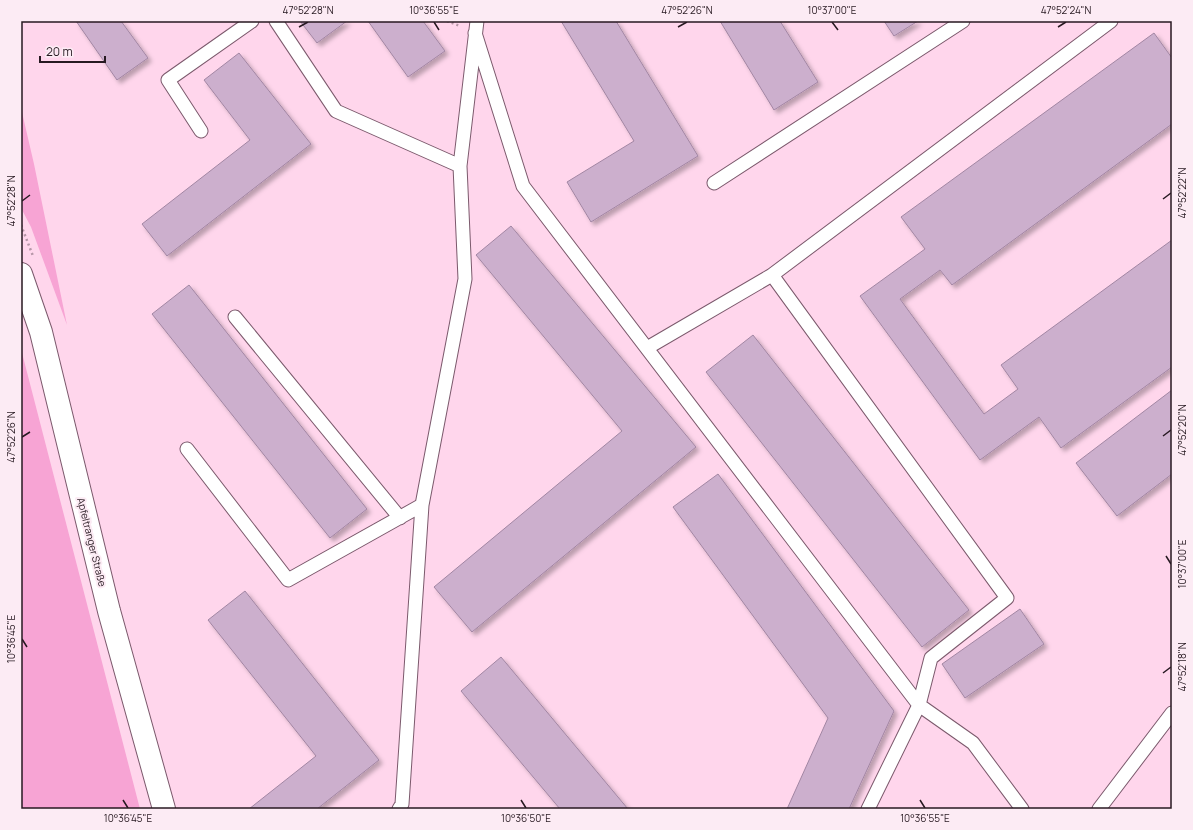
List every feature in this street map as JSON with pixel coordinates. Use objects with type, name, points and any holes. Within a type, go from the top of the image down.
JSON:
[{"type":"street","name":"Apfeltranger Straße","points":[[21,274],[41,332],[109,611],[164,809]]},
{"type":"lane","points":[[201,131],[168,80],[252,21]]},
{"type":"lane","points":[[276,21],[336,111],[460,166]]},
{"type":"lane","points":[[714,183],[963,21]]},
{"type":"lane","points":[[647,348],[772,275],[1112,21]]},
{"type":"lane","points":[[399,809],[402,804],[422,505],[465,278],[460,166],[476,27]]},
{"type":"lane","points":[[476,27],[523,186],[919,705],[973,743],[1022,809]]},
{"type":"lane","points":[[772,275],[1007,598],[932,658],[919,705],[868,809]]},
{"type":"lane","points":[[235,317],[400,518]]},
{"type":"lane","points":[[187,449],[288,580],[422,505]]},
{"type":"lane","points":[[1099,809],[1172,713]]},
{"type":"shaded area","points":[[21,108],[67,325],[31,227],[21,208]]},
{"type":"shaded area","points":[[21,349],[140,809],[21,809]]},
{"type":"building","points":[[76,21],[121,21],[148,58],[117,80]]},
{"type":"building","points":[[300,21],[347,21],[317,43]]},
{"type":"building","points":[[368,21],[423,21],[445,51],[408,77]]},
{"type":"building","points":[[561,21],[616,21],[698,156],[591,222],[567,182],[634,141]]},
{"type":"building","points":[[720,21],[780,21],[818,82],[774,110]]},
{"type":"building","points":[[884,21],[918,21],[894,36]]},
{"type":"building","points":[[1154,33],[1172,58],[1172,124],[952,285],[940,270],[900,299],[984,414],[1018,389],[1001,365],[1172,240],[1172,367],[1061,448],[1039,417],[980,460],[860,296],[925,249],[901,217]]},
{"type":"building","points":[[239,53],[311,144],[167,256],[142,224],[250,140],[204,80]]},
{"type":"building","points":[[511,226],[696,447],[472,632],[434,587],[622,431],[476,255]]},
{"type":"building","points":[[189,285],[367,509],[330,538],[152,314]]},
{"type":"building","points":[[753,335],[969,610],[922,647],[706,372]]},
{"type":"building","points":[[1172,390],[1172,474],[1117,516],[1076,463]]},
{"type":"building","points":[[718,474],[894,711],[849,809],[787,809],[828,718],[673,507]]},
{"type":"building","points":[[245,591],[379,760],[317,809],[249,809],[316,756],[208,620]]},
{"type":"building","points":[[1020,609],[1044,644],[965,698],[942,664]]},
{"type":"building","points":[[501,657],[628,809],[560,809],[461,691]]}]
